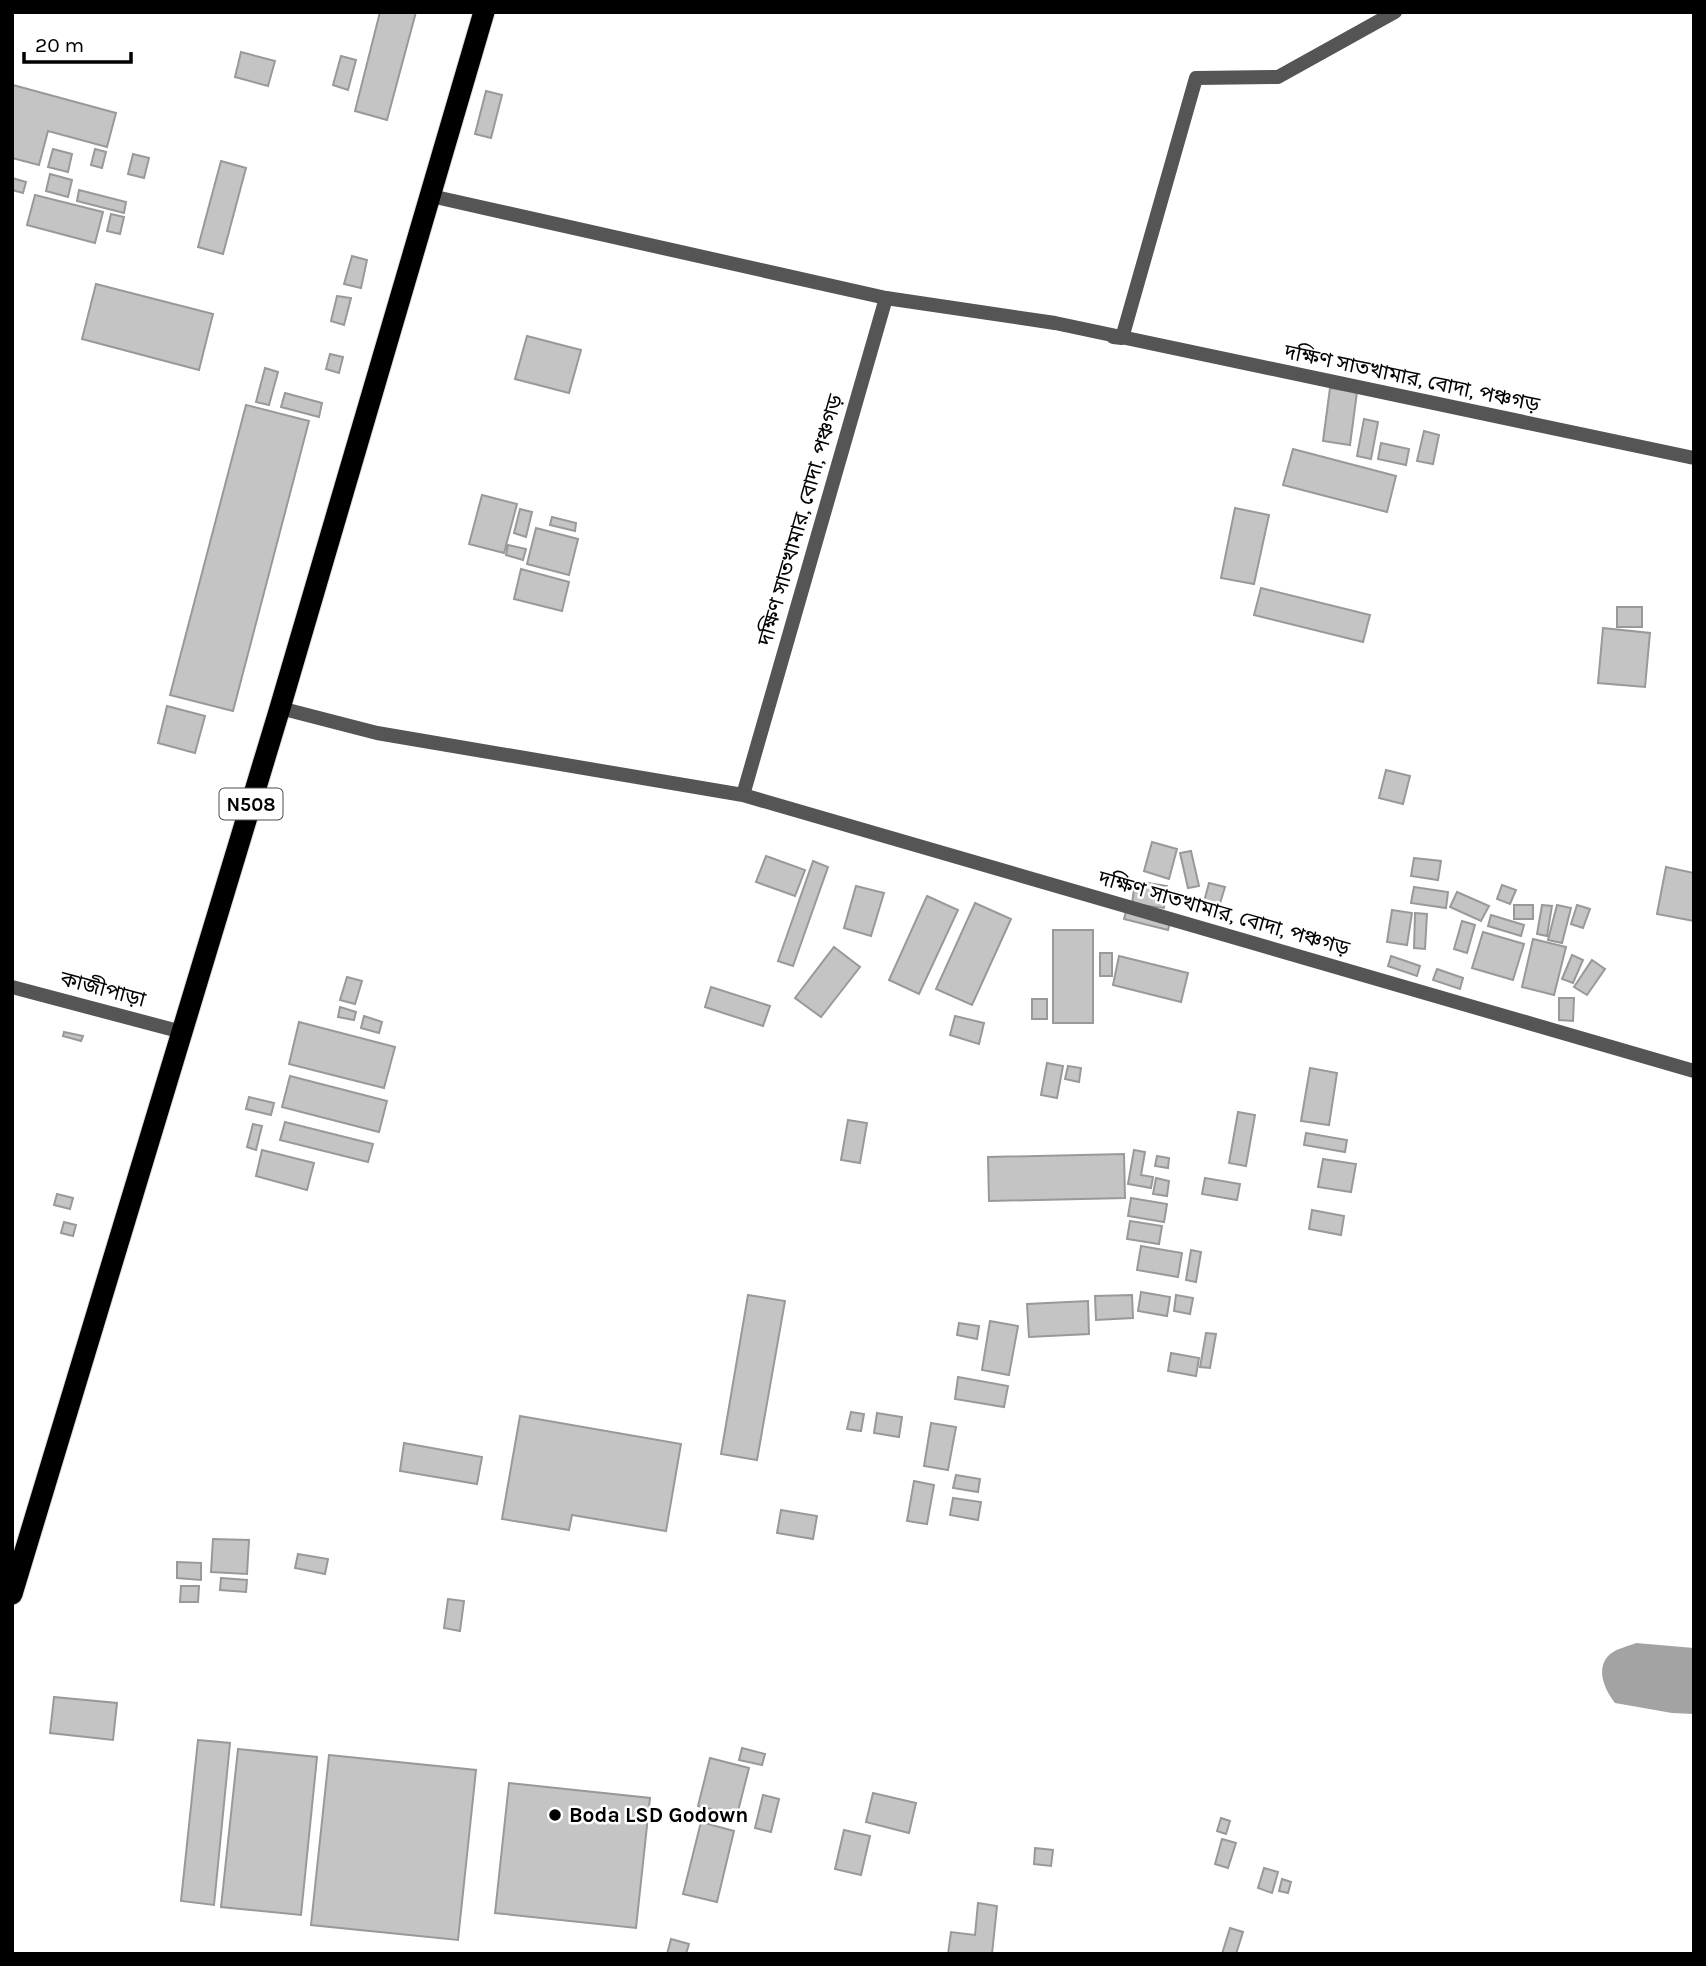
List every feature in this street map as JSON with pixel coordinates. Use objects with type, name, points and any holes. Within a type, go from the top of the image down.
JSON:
[{"type":"highway","name":"N508","points":[[12,1594],[280,708],[484,12]]},
{"type":"street","points":[[1122,338],[1196,78],[1278,77],[1395,12]]},
{"type":"street","name":"দক্ষিণ সাতখামার, বোদা, পঞ্চগড়","points":[[431,196],[886,298],[1122,338],[1694,458]]},
{"type":"street","name":"দক্ষিণ সাতখামার, বোদা, পঞ্চগড়","points":[[743,795],[886,298]]},
{"type":"street","name":"দক্ষিণ সাতখামার, বোদা, পঞ্চগড়","points":[[280,708],[377,733],[743,795],[1694,1071]]},
{"type":"street","name":"কাজীপাড়া","points":[[12,987],[182,1032]]},
{"type":"shaded area","points":[[1636,1643],[1694,1648],[1694,1714],[1615,1703],[1603,1679],[1605,1661],[1618,1649]]},
{"type":"building","points":[[380,12],[416,12],[387,120],[355,111]]},
{"type":"building","points":[[241,52],[275,61],[268,86],[235,77]]},
{"type":"building","points":[[341,56],[356,60],[348,90],[333,85]]},
{"type":"building","points":[[13,85],[116,113],[107,147],[48,131],[39,165],[12,158]]},
{"type":"building","points":[[486,91],[502,95],[491,138],[475,134]]},
{"type":"building","points":[[53,149],[72,154],[68,172],[48,167]]},
{"type":"building","points":[[95,149],[106,152],[102,168],[91,165]]},
{"type":"building","points":[[133,154],[149,158],[144,178],[128,174]]},
{"type":"building","points":[[221,161],[246,168],[223,254],[198,247]]},
{"type":"building","points":[[50,174],[72,180],[68,197],[46,191]]},
{"type":"building","points":[[12,178],[26,182],[23,193],[12,190]]},
{"type":"building","points":[[79,190],[126,202],[124,213],[77,201]]},
{"type":"building","points":[[35,195],[103,212],[95,243],[27,225]]},
{"type":"building","points":[[111,214],[124,217],[120,234],[107,231]]},
{"type":"building","points":[[352,256],[367,260],[361,288],[344,284]]},
{"type":"building","points":[[96,284],[213,314],[199,370],[82,339]]},
{"type":"building","points":[[337,296],[351,298],[344,325],[331,321]]},
{"type":"building","points":[[527,336],[581,350],[569,393],[515,379]]},
{"type":"building","points":[[330,354],[343,357],[339,373],[326,369]]},
{"type":"building","points":[[265,368],[278,372],[269,405],[256,402]]},
{"type":"building","points":[[1330,388],[1357,392],[1350,445],[1323,441]]},
{"type":"building","points":[[285,393],[322,403],[319,417],[281,407]]},
{"type":"building","points":[[246,405],[309,421],[233,711],[170,695]]},
{"type":"building","points":[[1364,419],[1378,422],[1371,459],[1357,456]]},
{"type":"building","points":[[1424,431],[1439,435],[1433,464],[1417,461]]},
{"type":"building","points":[[1381,443],[1409,449],[1406,465],[1378,459]]},
{"type":"building","points":[[1293,449],[1396,476],[1387,512],[1283,485]]},
{"type":"building","points":[[482,495],[517,504],[504,553],[469,544]]},
{"type":"building","points":[[1235,508],[1269,515],[1254,584],[1221,578]]},
{"type":"building","points":[[520,509],[532,512],[526,537],[514,533]]},
{"type":"building","points":[[552,517],[576,523],[575,531],[550,525]]},
{"type":"building","points":[[536,528],[578,539],[569,575],[527,564]]},
{"type":"building","points":[[508,545],[526,549],[523,560],[506,555]]},
{"type":"building","points":[[521,569],[569,582],[562,611],[514,599]]},
{"type":"building","points":[[1261,588],[1370,615],[1363,642],[1254,615]]},
{"type":"building","points":[[1617,607],[1642,607],[1642,627],[1617,627]]},
{"type":"building","points":[[1603,628],[1650,633],[1645,687],[1598,683]]},
{"type":"building","points":[[167,706],[205,716],[195,753],[158,743]]},
{"type":"building","points":[[1386,770],[1410,776],[1403,804],[1379,798]]},
{"type":"building","points":[[1152,842],[1177,849],[1169,879],[1144,871]]},
{"type":"building","points":[[1191,851],[1199,886],[1188,888],[1180,853]]},
{"type":"building","points":[[766,856],[805,870],[795,896],[756,882]]},
{"type":"building","points":[[1414,858],[1441,861],[1438,880],[1411,876]]},
{"type":"building","points":[[813,861],[828,867],[793,966],[778,961]]},
{"type":"building","points":[[1666,867],[1694,873],[1694,921],[1657,914]]},
{"type":"building","points":[[1135,881],[1167,886],[1164,908],[1132,904]]},
{"type":"building","points":[[1209,883],[1225,887],[1217,913],[1202,909]]},
{"type":"building","points":[[1502,885],[1516,890],[1510,904],[1497,899]]},
{"type":"building","points":[[856,886],[884,893],[871,936],[844,928]]},
{"type":"building","points":[[1414,887],[1448,892],[1446,908],[1411,903]]},
{"type":"building","points":[[1457,892],[1489,906],[1481,921],[1450,907]]},
{"type":"building","points":[[927,896],[958,910],[919,994],[889,980]]},
{"type":"building","points":[[975,903],[1011,919],[972,1005],[936,989]]},
{"type":"building","points":[[1514,905],[1533,905],[1533,919],[1514,919]]},
{"type":"building","points":[[1542,905],[1552,906],[1547,936],[1537,934]]},
{"type":"building","points":[[1557,905],[1571,908],[1562,943],[1548,940]]},
{"type":"building","points":[[1577,905],[1590,909],[1583,928],[1571,924]]},
{"type":"building","points":[[1127,908],[1171,919],[1168,930],[1124,919]]},
{"type":"building","points":[[1392,910],[1412,913],[1407,945],[1387,942]]},
{"type":"building","points":[[1415,913],[1427,914],[1425,949],[1414,948]]},
{"type":"building","points":[[1491,915],[1524,925],[1521,936],[1488,926]]},
{"type":"building","points":[[1462,921],[1475,925],[1467,953],[1454,949]]},
{"type":"building","points":[[1053,930],[1093,930],[1093,1023],[1053,1023]]},
{"type":"building","points":[[1483,932],[1524,944],[1513,980],[1472,968]]},
{"type":"building","points":[[1533,939],[1566,947],[1554,995],[1522,987]]},
{"type":"building","points":[[834,947],[860,967],[821,1017],[795,998]]},
{"type":"building","points":[[1100,953],[1112,953],[1112,976],[1100,976]]},
{"type":"building","points":[[1572,955],[1583,960],[1573,983],[1562,979]]},
{"type":"building","points":[[1119,956],[1188,973],[1181,1002],[1113,985]]},
{"type":"building","points":[[1391,956],[1420,966],[1417,976],[1388,966]]},
{"type":"building","points":[[1592,960],[1605,969],[1587,995],[1574,987]]},
{"type":"building","points":[[1437,969],[1463,978],[1460,989],[1433,980]]},
{"type":"building","points":[[347,977],[362,981],[355,1004],[340,1000]]},
{"type":"building","points":[[711,987],[770,1006],[763,1026],[705,1007]]},
{"type":"building","points":[[1559,998],[1574,998],[1573,1021],[1559,1020]]},
{"type":"building","points":[[1032,999],[1047,999],[1047,1019],[1032,1019]]},
{"type":"building","points":[[340,1007],[356,1012],[354,1020],[338,1017]]},
{"type":"building","points":[[364,1016],[382,1022],[379,1033],[361,1028]]},
{"type":"building","points":[[955,1016],[984,1023],[979,1044],[950,1035]]},
{"type":"building","points":[[299,1022],[395,1047],[384,1088],[289,1064]]},
{"type":"building","points":[[64,1032],[83,1036],[81,1041],[63,1036]]},
{"type":"building","points":[[1047,1063],[1063,1066],[1057,1098],[1041,1095]]},
{"type":"building","points":[[1068,1066],[1081,1068],[1079,1082],[1065,1079]]},
{"type":"building","points":[[1310,1068],[1337,1073],[1329,1125],[1301,1121]]},
{"type":"building","points":[[290,1076],[387,1101],[379,1132],[282,1107]]},
{"type":"building","points":[[249,1097],[274,1103],[271,1115],[246,1109]]},
{"type":"building","points":[[1238,1112],[1255,1115],[1246,1166],[1229,1163]]},
{"type":"building","points":[[848,1120],[867,1123],[860,1163],[841,1160]]},
{"type":"building","points":[[285,1122],[373,1144],[368,1162],[280,1140]]},
{"type":"building","points":[[253,1124],[262,1126],[256,1150],[247,1147]]},
{"type":"building","points":[[1306,1133],[1347,1140],[1345,1152],[1304,1145]]},
{"type":"building","points":[[262,1150],[314,1163],[307,1190],[256,1176]]},
{"type":"building","points":[[1134,1150],[1145,1152],[1141,1175],[1153,1177],[1151,1188],[1128,1184]]},
{"type":"building","points":[[1124,1154],[1125,1198],[989,1201],[988,1157]]},
{"type":"building","points":[[1157,1156],[1169,1158],[1168,1168],[1155,1166]]},
{"type":"building","points":[[1323,1159],[1356,1164],[1351,1192],[1318,1187]]},
{"type":"building","points":[[1156,1178],[1169,1181],[1167,1196],[1153,1194]]},
{"type":"building","points":[[1205,1178],[1240,1184],[1237,1200],[1202,1194]]},
{"type":"building","points":[[57,1194],[73,1198],[70,1209],[54,1205]]},
{"type":"building","points":[[1131,1198],[1167,1204],[1164,1222],[1128,1216]]},
{"type":"building","points":[[1312,1210],[1344,1216],[1341,1235],[1309,1229]]},
{"type":"building","points":[[1130,1221],[1162,1226],[1159,1244],[1127,1239]]},
{"type":"building","points":[[64,1222],[76,1225],[73,1236],[61,1233]]},
{"type":"building","points":[[1141,1246],[1182,1253],[1178,1277],[1137,1270]]},
{"type":"building","points":[[1191,1250],[1201,1252],[1196,1282],[1186,1280]]},
{"type":"building","points":[[1141,1292],[1170,1297],[1167,1316],[1138,1311]]},
{"type":"building","points":[[748,1295],[785,1301],[757,1460],[721,1454]]},
{"type":"building","points":[[1132,1295],[1133,1318],[1096,1320],[1095,1296]]},
{"type":"building","points":[[1176,1295],[1193,1298],[1190,1314],[1174,1311]]},
{"type":"building","points":[[1088,1301],[1089,1334],[1029,1337],[1027,1304]]},
{"type":"building","points":[[990,1321],[1018,1326],[1009,1375],[982,1370]]},
{"type":"building","points":[[959,1323],[979,1326],[977,1339],[957,1335]]},
{"type":"building","points":[[1206,1333],[1216,1334],[1210,1368],[1200,1367]]},
{"type":"building","points":[[1171,1353],[1199,1358],[1196,1376],[1168,1371]]},
{"type":"building","points":[[958,1377],[1008,1386],[1004,1407],[955,1399]]},
{"type":"building","points":[[851,1412],[864,1414],[861,1431],[847,1429]]},
{"type":"building","points":[[877,1413],[902,1417],[899,1437],[874,1433]]},
{"type":"building","points":[[520,1416],[681,1444],[666,1531],[572,1515],[569,1530],[502,1519]]},
{"type":"building","points":[[931,1423],[956,1427],[948,1470],[924,1466]]},
{"type":"building","points":[[404,1443],[482,1457],[477,1484],[400,1471]]},
{"type":"building","points":[[956,1475],[980,1479],[978,1492],[953,1488]]},
{"type":"building","points":[[914,1481],[934,1485],[927,1524],[907,1521]]},
{"type":"building","points":[[953,1498],[981,1502],[978,1520],[950,1515]]},
{"type":"building","points":[[781,1510],[817,1516],[813,1539],[777,1533]]},
{"type":"building","points":[[213,1539],[249,1540],[247,1574],[211,1572]]},
{"type":"building","points":[[298,1554],[328,1559],[325,1574],[295,1568]]},
{"type":"building","points":[[177,1562],[201,1563],[201,1580],[177,1578]]},
{"type":"building","points":[[221,1578],[247,1580],[246,1592],[220,1590]]},
{"type":"building","points":[[181,1586],[199,1586],[198,1602],[180,1602]]},
{"type":"building","points":[[448,1599],[464,1601],[460,1631],[444,1628]]},
{"type":"building","points":[[54,1697],[117,1703],[113,1740],[50,1733]]},
{"type":"building","points":[[198,1740],[230,1743],[214,1905],[181,1901]]},
{"type":"building","points":[[742,1748],[765,1754],[762,1765],[739,1760]]},
{"type":"building","points":[[238,1749],[317,1757],[301,1915],[221,1907]]},
{"type":"building","points":[[329,1755],[476,1770],[458,1940],[311,1925]]},
{"type":"building","points":[[710,1758],[749,1768],[737,1815],[698,1806]]},
{"type":"building","points":[[509,1783],[650,1798],[636,1928],[495,1913]]},
{"type":"building","points":[[873,1793],[916,1803],[909,1833],[866,1822]]},
{"type":"building","points":[[763,1795],[779,1799],[771,1832],[755,1828]]},
{"type":"building","points":[[1221,1818],[1230,1821],[1226,1834],[1217,1831]]},
{"type":"building","points":[[701,1822],[734,1831],[717,1902],[683,1894]]},
{"type":"building","points":[[844,1830],[870,1836],[861,1875],[835,1869]]},
{"type":"building","points":[[1222,1839],[1236,1843],[1228,1868],[1215,1864]]},
{"type":"building","points":[[1035,1848],[1053,1850],[1051,1866],[1034,1864]]},
{"type":"building","points":[[1264,1868],[1278,1872],[1272,1893],[1258,1888]]},
{"type":"building","points":[[1282,1879],[1291,1882],[1288,1893],[1279,1891]]},
{"type":"building","points":[[978,1903],[997,1906],[992,1954],[948,1954],[951,1932],[975,1935]]},
{"type":"building","points":[[1230,1928],[1243,1932],[1236,1954],[1222,1954]]},
{"type":"building","points":[[671,1939],[689,1944],[686,1954],[667,1954]]},
{"type":"place","name":"Boda LSD Godown","points":[[555,1815]]}]
